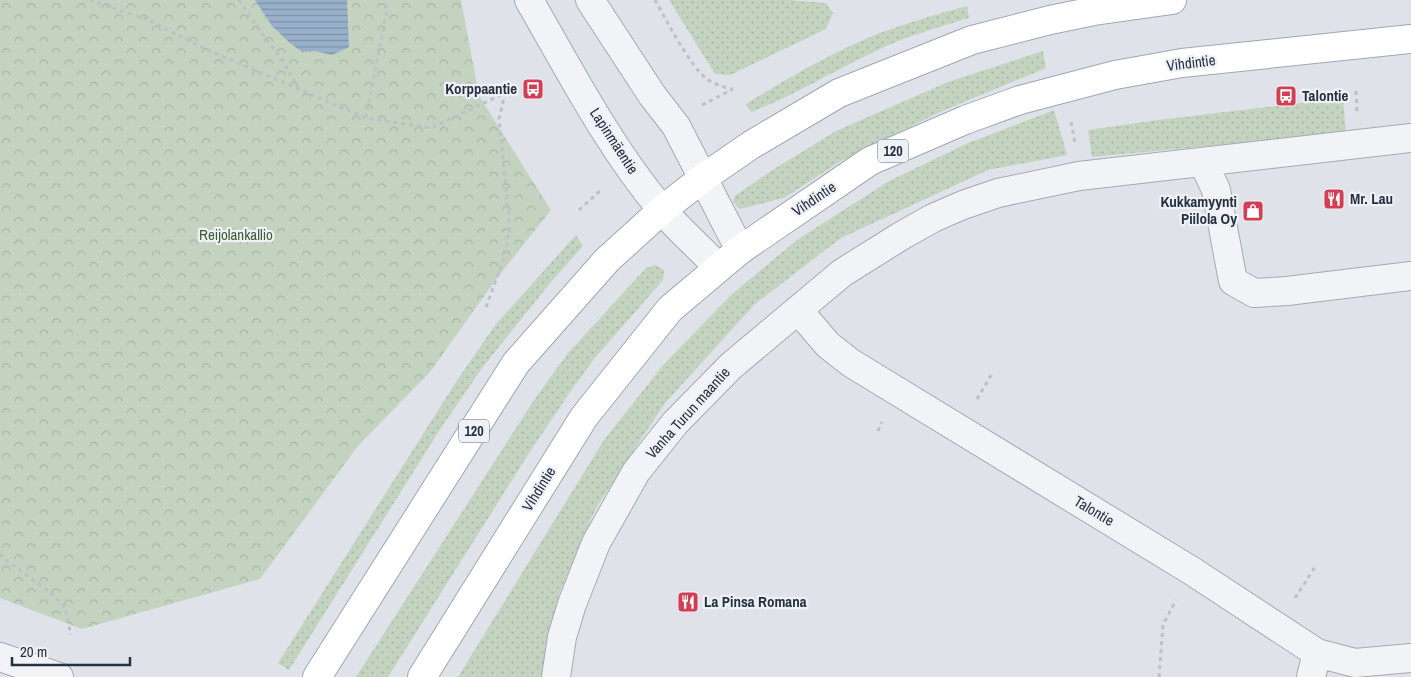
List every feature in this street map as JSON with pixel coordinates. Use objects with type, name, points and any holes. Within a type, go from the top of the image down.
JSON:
[{"type":"main road","name":"120","points":[[317,677],[516,363],[607,260],[662,210],[703,178],[751,145],[839,93],[972,40],[1068,16],[1172,0]]},
{"type":"main road","name":"Vihdintie","points":[[422,677],[584,417],[670,309],[740,250],[870,162],[965,120],[1020,100],[1115,75],[1182,63],[1411,39]]},
{"type":"street","name":"Lapinmäentie","points":[[529,0],[600,122],[628,164],[662,210],[718,267]]},
{"type":"street","points":[[590,0],[652,96],[676,126],[740,250]]},
{"type":"street","points":[[798,310],[851,268],[901,236],[963,205],[998,193],[1079,176],[1411,138]]},
{"type":"street","points":[[1203,162],[1216,190],[1233,281],[1243,288],[1254,293],[1287,291],[1411,276]]},
{"type":"street","name":"Talontie","points":[[798,310],[828,345],[851,363],[1192,571],[1314,665],[1411,658]]},
{"type":"street","name":"Vanha Turun maantie","points":[[556,677],[562,637],[572,604],[596,543],[636,472],[675,423],[731,366],[798,310]]},
{"type":"street","points":[[18,666],[59,677]]},
{"type":"path","points":[[90,0],[151,21],[203,48],[366,118],[431,128],[504,93],[499,119],[510,227],[505,256],[486,307]]},
{"type":"path","points":[[239,0],[281,58],[300,91]]},
{"type":"path","points":[[366,118],[387,9],[384,0]]},
{"type":"path","points":[[655,0],[694,66],[707,79],[733,89]]},
{"type":"path","points":[[976,401],[993,372]]},
{"type":"path","points":[[0,554],[50,592],[66,607],[71,635]]},
{"type":"path","points":[[1294,600],[1315,567]]},
{"type":"path","points":[[1159,677],[1163,624],[1192,571]]},
{"type":"green space","name":"Reijolankallio","points":[[0,0],[461,0],[479,96],[551,210],[494,282],[430,372],[358,446],[260,579],[82,629],[0,598]]},
{"type":"green space","points":[[669,0],[789,0],[826,3],[833,13],[826,29],[730,75],[715,74]]},
{"type":"green space","points":[[967,6],[969,18],[893,43],[784,98],[751,112],[746,104],[831,55],[861,41],[900,26]]},
{"type":"green space","points":[[1043,51],[1046,68],[940,112],[841,161],[784,198],[740,209],[733,202],[735,196],[771,171],[836,131],[948,82]]},
{"type":"green space","points":[[1343,98],[1346,133],[1092,157],[1088,130]]},
{"type":"green space","points":[[1054,110],[1067,155],[988,170],[841,238],[755,304],[665,403],[596,508],[559,594],[541,677],[458,677],[604,440],[664,364],[732,294],[797,240],[889,181],[966,144]]},
{"type":"green space","points":[[576,235],[583,246],[551,282],[482,368],[439,431],[289,670],[278,663],[456,382],[496,324]]},
{"type":"green space","points":[[655,265],[664,270],[663,280],[594,359],[573,388],[531,450],[388,677],[356,677],[534,400],[568,353],[646,268]]},
{"type":"water","points":[[255,0],[347,0],[349,47],[332,55],[315,51],[302,52],[272,26]]},
{"type":"place","name":"Korppaantie","points":[[533,89]]},
{"type":"place","name":"Talontie","points":[[1286,96]]},
{"type":"place","name":"Mr. Lau","points":[[1334,199]]},
{"type":"place","name":"Kukkamyynti Piilola Oy","points":[[1253,211]]},
{"type":"place","name":"La Pinsa Romana","points":[[688,602]]}]
